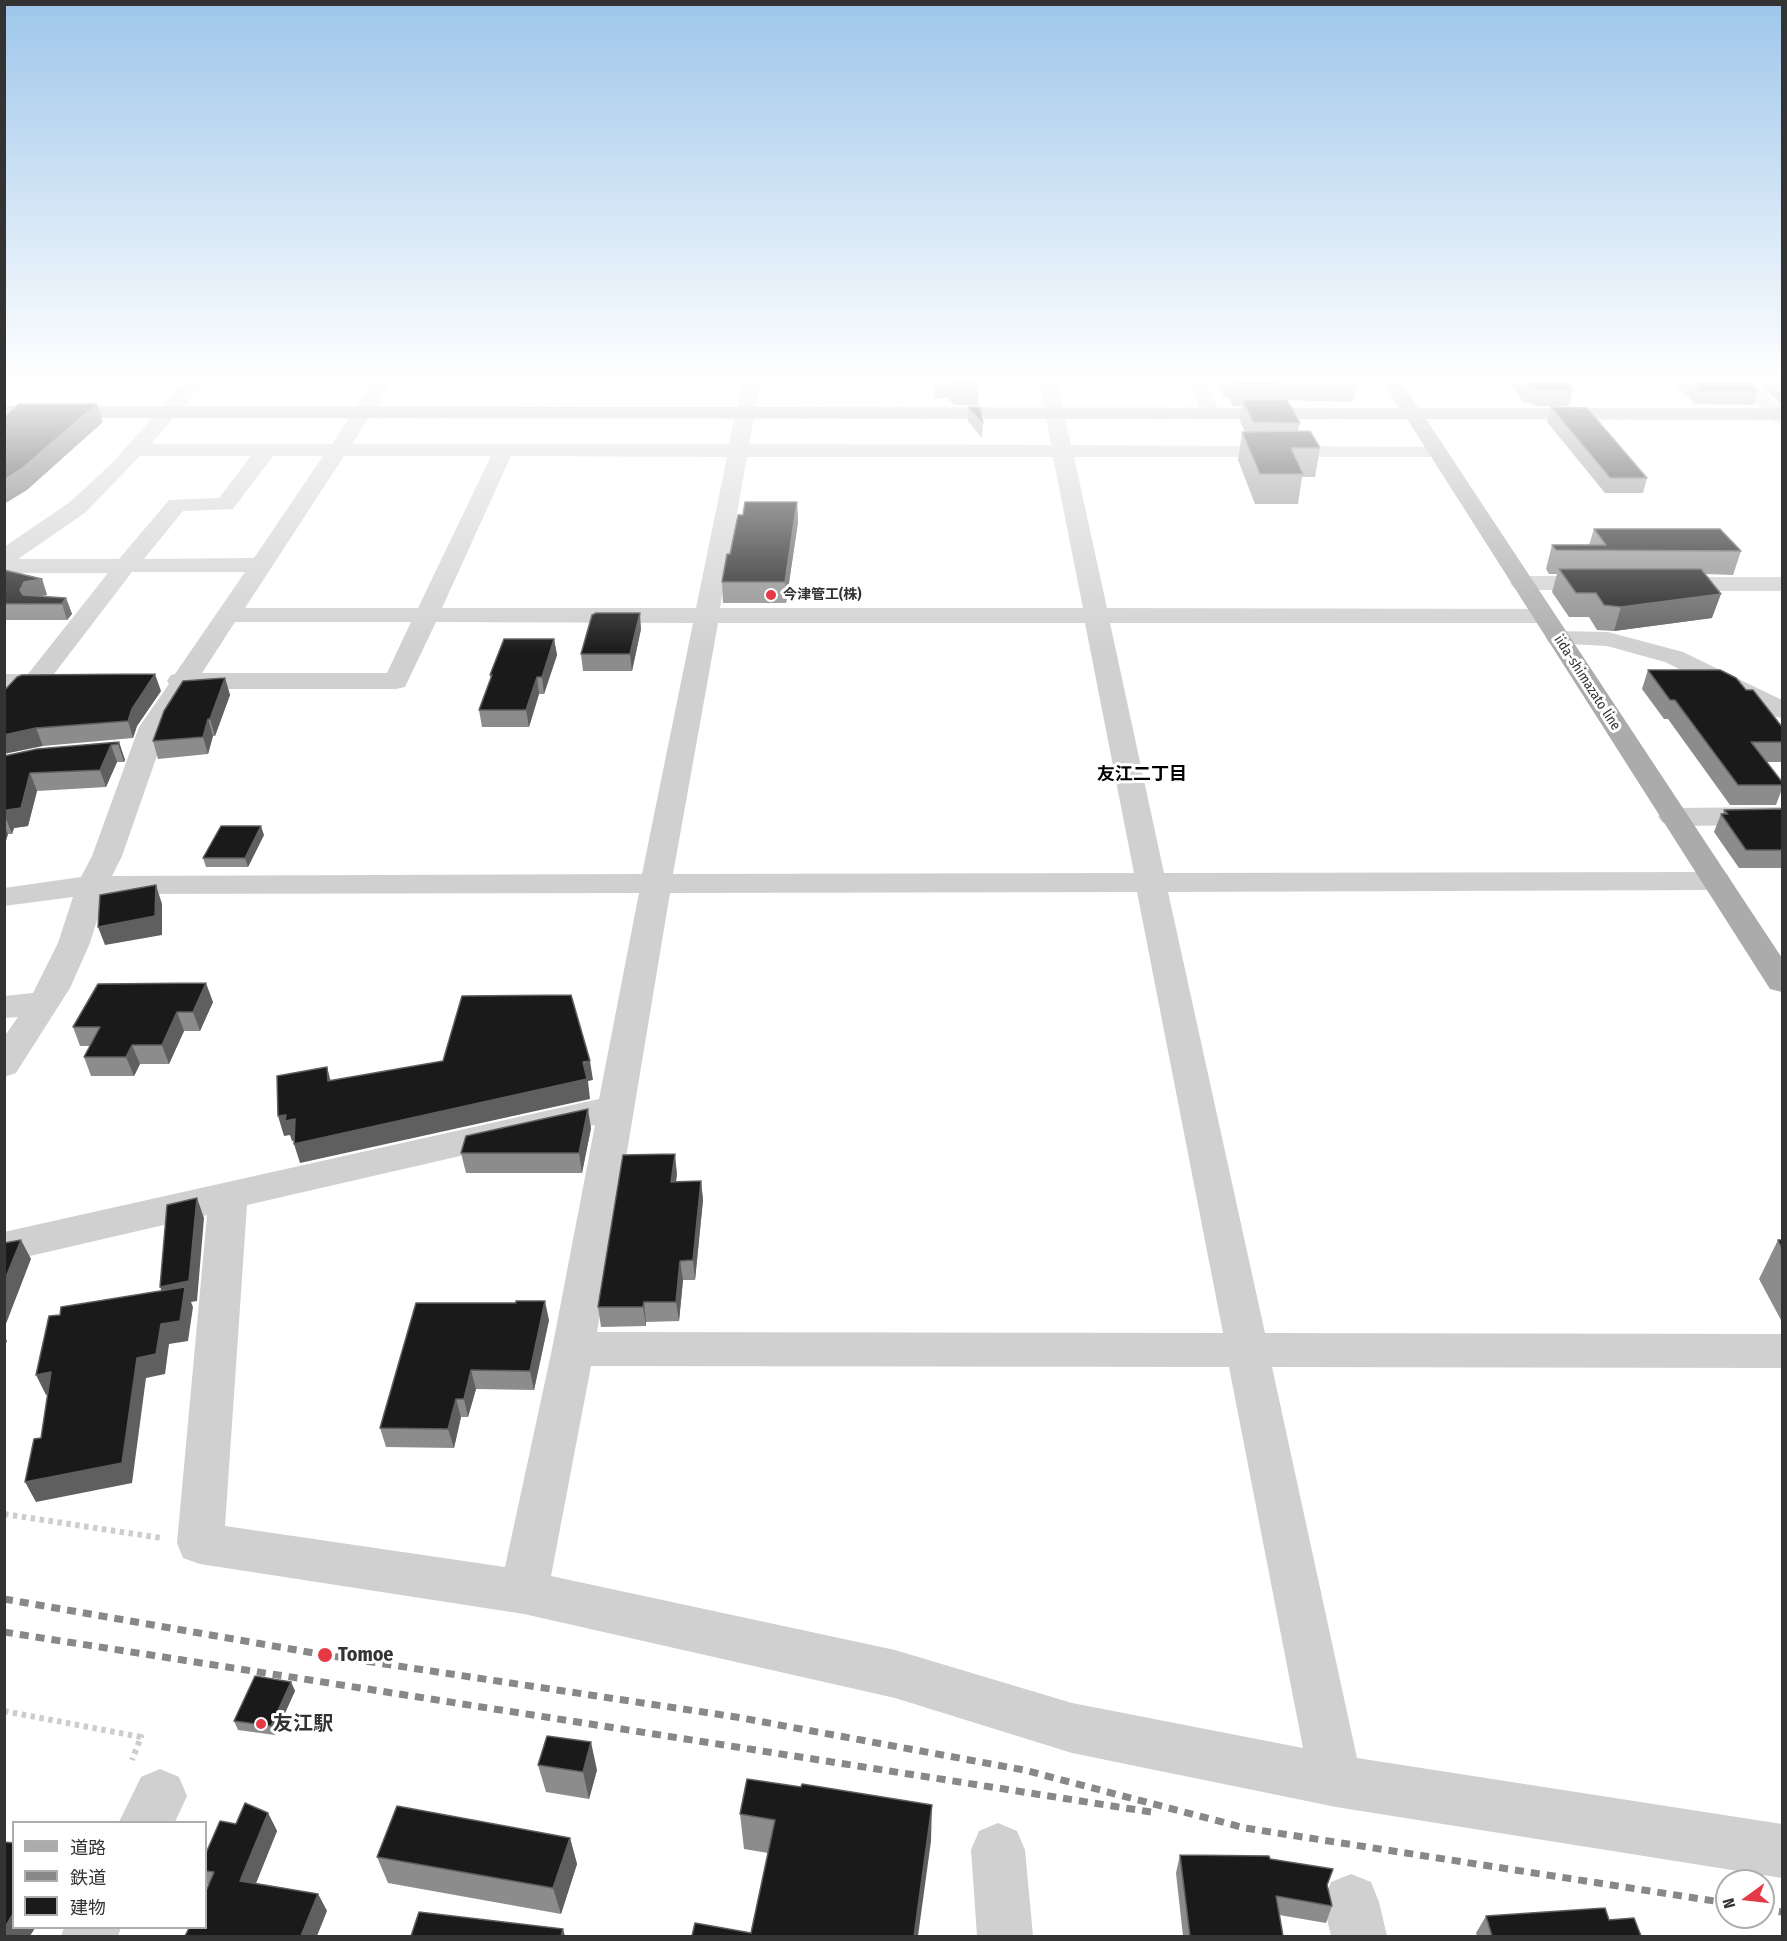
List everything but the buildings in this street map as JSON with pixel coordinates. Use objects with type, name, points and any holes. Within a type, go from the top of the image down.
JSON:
[{"type":"main road","name":"iida-shimazato line","points":[[1451,473],[1782,982]]},
{"type":"street","points":[[4,558],[78,507],[112,473]]},
{"type":"street","points":[[35,682],[124,566],[177,505],[225,504],[249,473]]},
{"type":"street","points":[[4,1065],[44,1003],[74,943],[92,885],[107,856],[134,748],[153,727],[230,615],[322,473]]},
{"type":"street","points":[[149,681],[396,681],[494,473]]},
{"type":"street","points":[[524,1592],[573,1349],[656,883],[733,473]]},
{"type":"street","points":[[1066,473],[1335,1781]]},
{"type":"street","points":[[4,566],[261,565]]},
{"type":"street","points":[[1522,583],[1782,584]]},
{"type":"street","points":[[66,604],[93,607]]},
{"type":"street","points":[[230,615],[1544,616]]},
{"type":"street","points":[[1558,638],[1608,639],[1674,657],[1782,710]]},
{"type":"street","points":[[4,682],[81,682]]},
{"type":"street","points":[[1673,817],[1782,816]]},
{"type":"street","points":[[4,897],[92,885],[1716,881]]},
{"type":"street","points":[[4,1007],[44,1003]]},
{"type":"street","points":[[4,1247],[592,1112],[615,1111]]},
{"type":"street","points":[[228,1196],[200,1543],[524,1592],[895,1674],[1072,1728],[1335,1781],[1782,1851]]},
{"type":"street","points":[[573,1349],[1782,1351]]},
{"type":"street","points":[[998,1850],[1005,1936]]},
{"type":"path","points":[[4,1514],[200,1543]]},
{"type":"path","points":[[4,1711],[141,1737],[123,1784],[153,1809]]},
{"type":"railway","points":[[4,1599],[325,1655],[736,1717],[1024,1770],[1245,1828],[1715,1901]]},
{"type":"railway","points":[[4,1632],[1157,1813]]},
{"type":"railway","points":[[1775,1911],[1782,1912]]},
{"type":"place","name":"今津管工(株)","points":[[771,595]]},
{"type":"place","name":"Tomoe","points":[[325,1655]]},
{"type":"place","name":"友江駅","points":[[261,1724]]},
{"type":"district","name":"友江二丁目","points":[[1142,775]]}]
